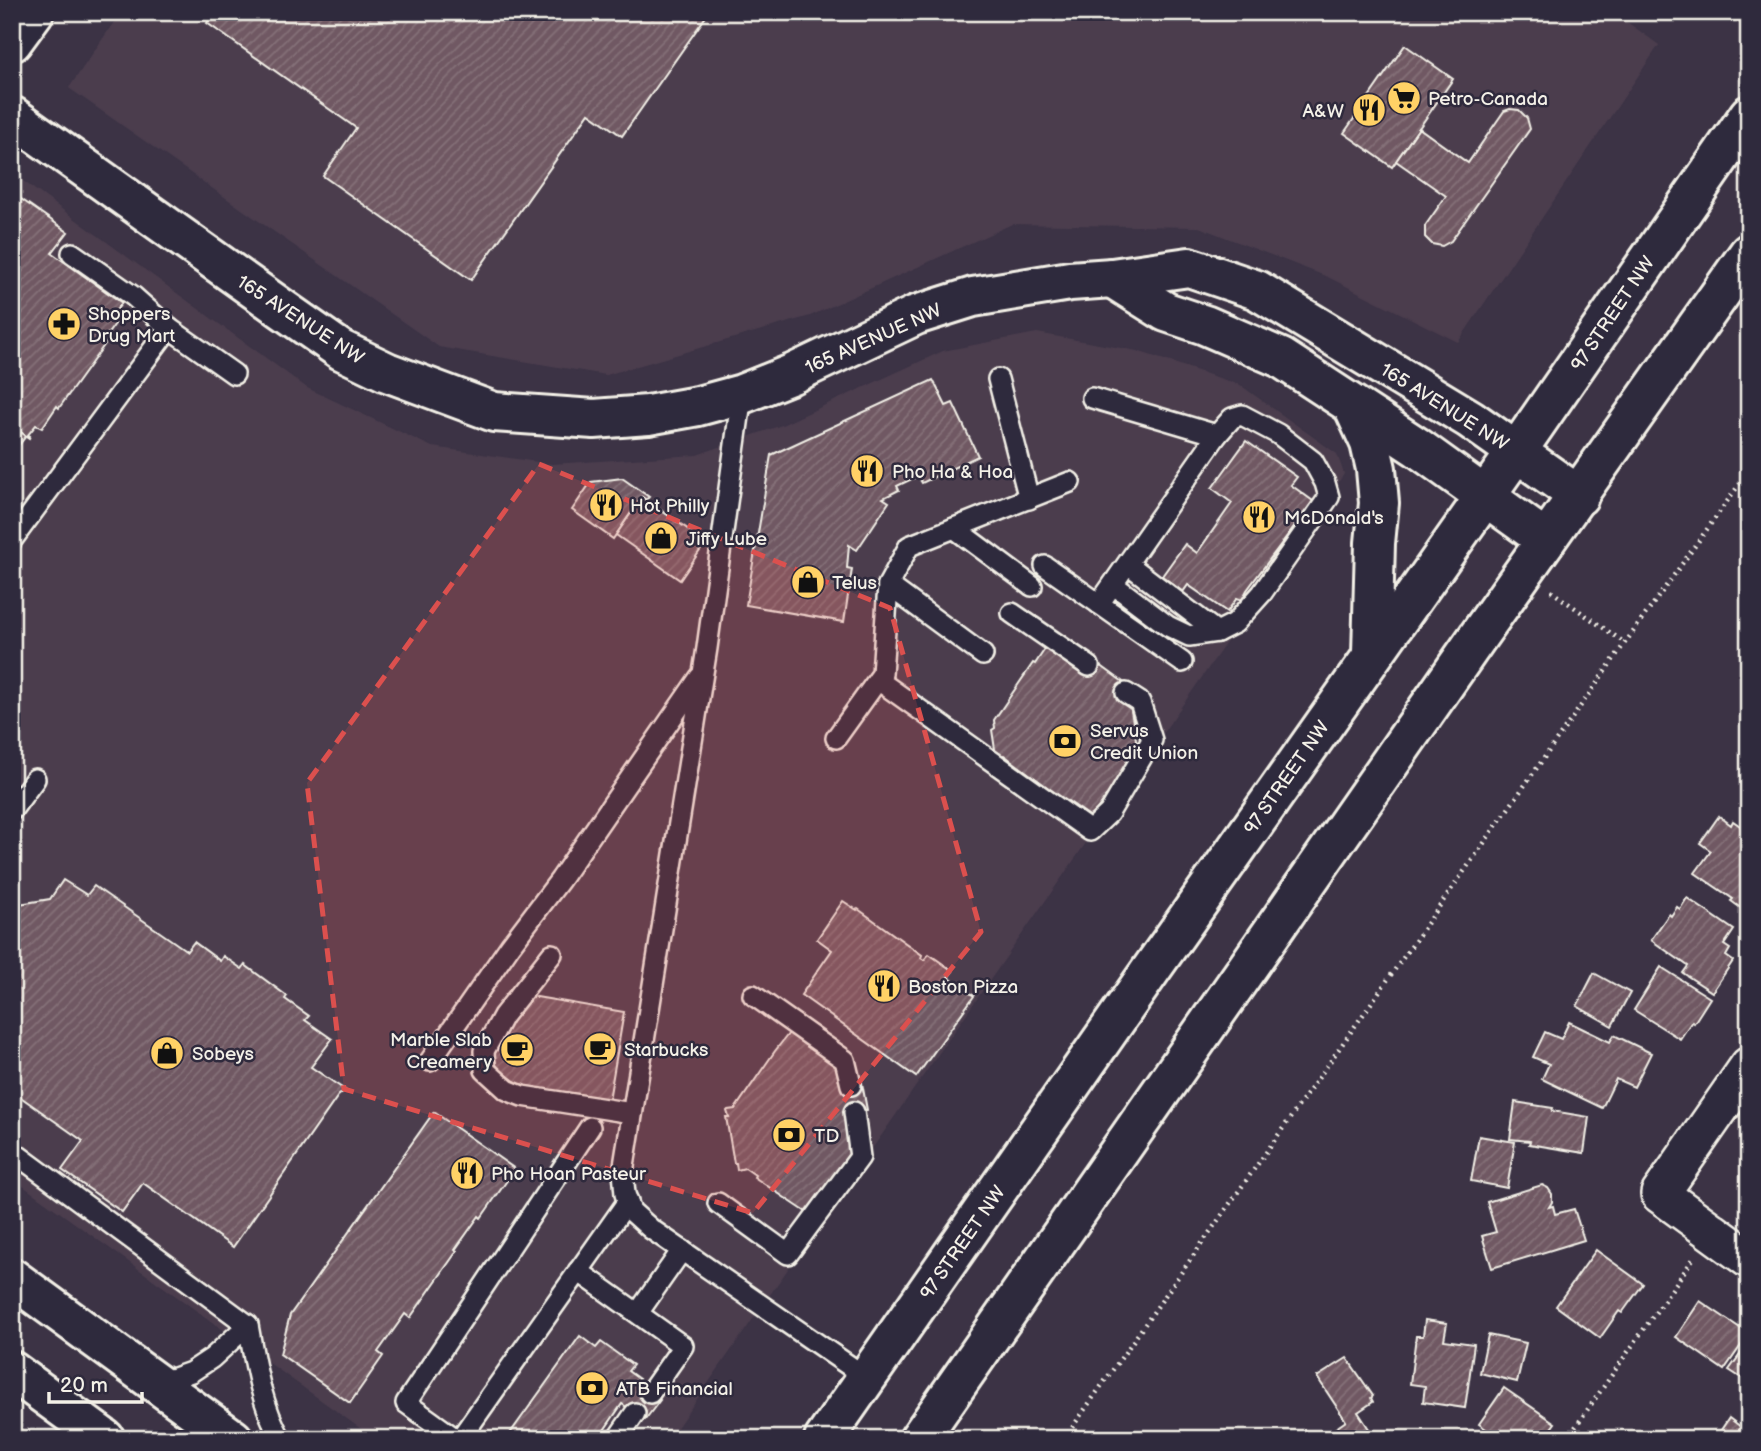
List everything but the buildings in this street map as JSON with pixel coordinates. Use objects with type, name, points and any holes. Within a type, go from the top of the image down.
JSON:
[{"type":"main road","points":[[12,42],[34,12]]},
{"type":"main road","name":"97 STREET NW","points":[[824,1439],[1372,654],[1517,451],[1749,115]]},
{"type":"main road","name":"165 AVENUE NW","points":[[12,116],[341,350],[387,372],[494,412],[594,419],[648,415],[685,408],[742,394],[792,374],[916,315],[973,297],[1070,281],[1189,267],[1257,290],[1470,419],[1579,496]]},
{"type":"main road","points":[[919,1439],[1749,253]]},
{"type":"main road","points":[[1112,278],[1166,312],[1281,358],[1417,447],[1546,540]]},
{"type":"main road","points":[[1353,406],[1370,443],[1379,503],[1375,543],[1372,654]]},
{"type":"main road","points":[[12,1278],[233,1439]]},
{"type":"main road","points":[[12,1371],[105,1439]]},
{"type":"street","points":[[1749,1066],[1660,1194],[1749,1259]]},
{"type":"lane","points":[[72,253],[234,374]]},
{"type":"lane","points":[[12,540],[169,328]]},
{"type":"lane","points":[[998,379],[1030,499]]},
{"type":"lane","points":[[742,394],[703,674],[623,1172],[631,1211],[651,1229],[867,1378]]},
{"type":"lane","points":[[1092,398],[1217,435]]},
{"type":"lane","points":[[1100,604],[1217,435],[1232,418],[1242,415],[1278,434],[1313,461],[1329,497],[1262,593],[1234,623],[1217,632],[1189,636],[1168,626],[1114,584]]},
{"type":"lane","points":[[836,738],[882,674],[888,585],[909,546],[1070,482]]},
{"type":"lane","points":[[954,528],[1031,586]]},
{"type":"lane","points":[[1128,564],[1217,632]]},
{"type":"lane","points":[[1045,566],[1182,662]]},
{"type":"lane","points":[[888,585],[983,655]]},
{"type":"lane","points":[[1013,613],[1089,666]]},
{"type":"lane","points":[[430,1060],[703,674]]},
{"type":"lane","points":[[878,680],[1090,831],[1109,813],[1152,740],[1140,702],[1126,693]]},
{"type":"lane","points":[[12,810],[35,779]]},
{"type":"lane","points":[[552,954],[503,1016],[484,1051],[485,1070],[506,1090],[522,1096],[632,1113]]},
{"type":"lane","points":[[753,995],[845,1060],[850,1085]]},
{"type":"lane","points":[[718,1203],[788,1254],[860,1157],[854,1112]]},
{"type":"lane","points":[[590,1127],[406,1403],[458,1439],[628,1200]]},
{"type":"lane","points":[[12,1151],[248,1325],[260,1386],[281,1439]]},
{"type":"lane","points":[[638,1313],[682,1250]]},
{"type":"lane","points":[[578,1271],[683,1346],[650,1393]]},
{"type":"lane","points":[[157,1384],[191,1372],[212,1359],[248,1325]]},
{"type":"lane","points":[[617,1439],[635,1413]]},
{"type":"path","points":[[1065,1439],[1749,471]]},
{"type":"path","points":[[1567,1439],[1712,1233]]},
{"type":"highlighted area","points":[[539,464],[890,608],[981,932],[753,1213],[344,1089],[307,783]]},
{"type":"shaded area","points":[[121,12],[1613,12],[1659,45],[1458,342],[1328,277],[1199,227],[1012,224],[810,316],[606,375],[439,347],[69,88]]},
{"type":"shaded area","points":[[12,173],[307,388],[432,447],[552,464],[697,455],[782,425],[943,351],[1037,333],[1137,351],[1240,385],[1337,454],[1344,474],[669,1439],[375,1439],[12,1178]]},
{"type":"place","name":"Petro-Canada","points":[[1404,98]]},
{"type":"place","name":"A&W","points":[[1369,110]]},
{"type":"place","name":"Shoppers Drug Mart","points":[[64,324]]},
{"type":"place","name":"Pho Ha & Hoa","points":[[867,471]]},
{"type":"place","name":"Hot Philly","points":[[606,505]]},
{"type":"place","name":"McDonald's","points":[[1259,517]]},
{"type":"place","name":"Jiffy Lube","points":[[661,538]]},
{"type":"place","name":"Telus","points":[[808,582]]},
{"type":"place","name":"Servus Credit Union","points":[[1065,741]]},
{"type":"place","name":"Boston Pizza","points":[[884,986]]},
{"type":"place","name":"Starbucks","points":[[600,1049]]},
{"type":"place","name":"Marble Slab Creamery","points":[[517,1050]]},
{"type":"place","name":"Sobeys","points":[[167,1053]]},
{"type":"place","name":"TD","points":[[789,1135]]},
{"type":"place","name":"Pho Hoan Pasteur","points":[[467,1173]]},
{"type":"place","name":"ATB Financial","points":[[592,1388]]}]
